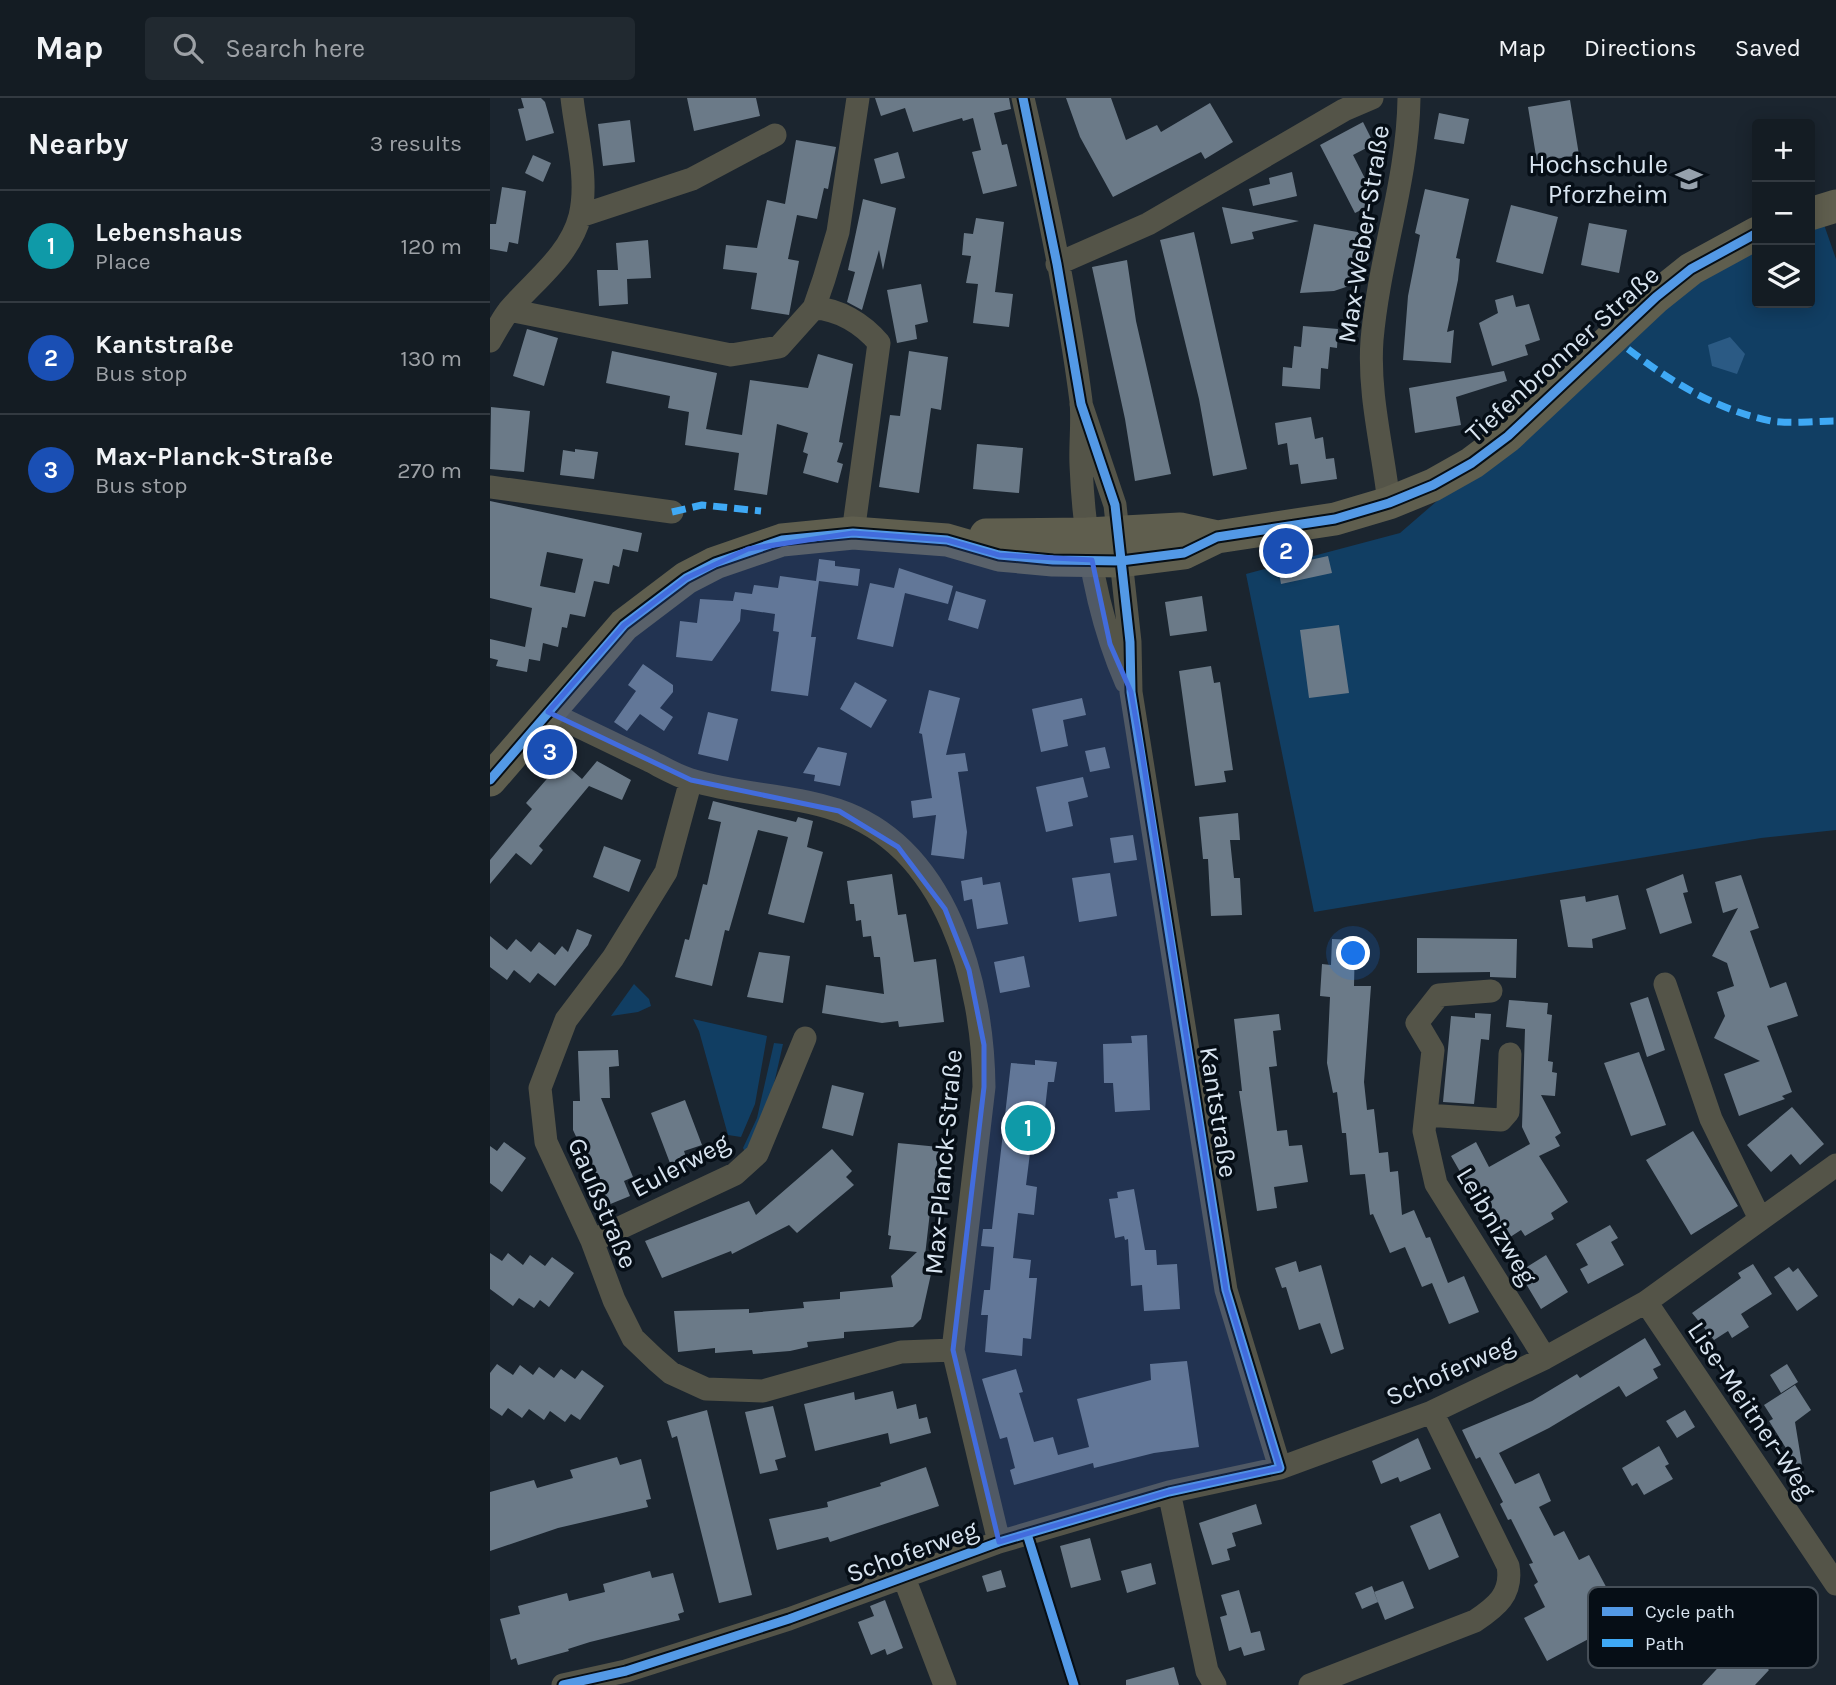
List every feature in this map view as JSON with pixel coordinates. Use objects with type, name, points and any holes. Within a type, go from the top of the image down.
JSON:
[{"type":"street","points":[[490,341],[509,310],[562,251],[580,216],[581,167],[572,98]]},
{"type":"street","points":[[509,310],[730,355],[779,347],[814,308],[838,232],[858,98]]},
{"type":"street","name":"Kantstraße","points":[[1023,98],[1057,264],[1081,404],[1115,505],[1105,547]]},
{"type":"street","points":[[1057,264],[1148,224],[1344,110],[1372,98]]},
{"type":"street","name":"Max-Weber-Straße","points":[[1389,503],[1373,397],[1372,342],[1378,289],[1404,169],[1409,98]]},
{"type":"street","points":[[580,216],[692,179],[775,135]]},
{"type":"street","points":[[1815,213],[1836,206]]},
{"type":"street","name":"Tiefenbronner Straße","points":[[490,780],[624,625],[686,578],[748,549],[795,538],[853,533],[947,540],[996,534],[1184,553],[1217,537],[1335,519],[1389,503],[1433,485],[1472,463],[1508,436],[1665,290],[1691,269],[1752,236]]},
{"type":"street","points":[[814,308],[825,309],[866,327],[879,342],[853,533]]},
{"type":"street","name":"Kantstraße","points":[[1081,404],[1081,463],[1105,547],[1110,645],[1130,692],[1226,1290],[1280,1468]]},
{"type":"street","points":[[490,487],[672,512]]},
{"type":"street","name":"Max-Planck-Straße","points":[[548,712],[691,780],[839,811],[876,830],[898,847],[916,866],[945,909],[969,970],[984,1045],[984,1087],[953,1350],[999,1542]]},
{"type":"street","name":"Gaußstraße","points":[[691,780],[666,872],[613,958],[566,1020],[540,1088],[546,1142],[592,1241],[614,1300],[633,1338],[671,1373],[706,1389],[763,1391],[901,1352],[953,1350]]},
{"type":"street","points":[[1665,984],[1711,1119],[1760,1219]]},
{"type":"street","name":"Leibnizweg","points":[[1491,991],[1439,995],[1417,1023],[1433,1050],[1424,1131],[1436,1184],[1545,1358]]},
{"type":"street","name":"Eulerweg","points":[[592,1241],[735,1174],[757,1154],[805,1038]]},
{"type":"street","points":[[1426,1115],[1501,1120],[1508,1112],[1510,1054]]},
{"type":"street","name":"Schoferweg","points":[[563,1685],[627,1678],[999,1542],[1169,1492],[1280,1468],[1432,1412],[1545,1358],[1646,1301],[1836,1165]]},
{"type":"street","name":"Lise-Meitner-Weg","points":[[1646,1301],[1836,1584]]},
{"type":"street","points":[[1310,1685],[1475,1622],[1493,1609],[1507,1592],[1510,1579],[1508,1566],[1432,1412]]},
{"type":"street","points":[[1169,1492],[1208,1671],[1215,1685]]},
{"type":"street","points":[[903,1576],[945,1685]]},
{"type":"highlighted area","points":[[853,533],[947,540],[999,555],[1092,560],[1110,644],[1131,692],[1226,1290],[1280,1468],[1169,1492],[999,1542],[953,1350],[984,1087],[984,1045],[969,970],[945,909],[898,847],[839,811],[691,780],[548,712],[624,625],[686,578],[748,549]]},
{"type":"shaded area","points":[[1821,216],[1836,259],[1836,830],[1761,838],[1314,912],[1246,574],[1400,533],[1697,276],[1752,245],[1752,308],[1815,308],[1815,218]]},
{"type":"shaded area","points":[[1730,337],[1745,354],[1737,374],[1712,366],[1708,345]]},
{"type":"shaded area","points":[[634,984],[649,999],[651,1006],[638,1012],[611,1016]]},
{"type":"shaded area","points":[[693,1019],[767,1036],[755,1104],[741,1137],[728,1135],[699,1031]]},
{"type":"shaded area","points":[[774,1043],[783,1044],[771,1097],[746,1154],[743,1148],[757,1118]]},
{"type":"building","points":[[521,98],[541,98],[545,102],[554,133],[526,141],[518,109],[524,108]]},
{"type":"building","points":[[687,98],[756,98],[760,116],[694,131]]},
{"type":"building","points":[[875,98],[1009,98],[1011,109],[994,113],[1002,145],[1007,144],[1017,186],[983,194],[972,152],[981,150],[973,118],[963,121],[962,118],[913,132],[905,108],[881,116]]},
{"type":"building","points":[[1066,98],[1111,98],[1126,140],[1157,125],[1161,132],[1210,103],[1233,142],[1205,159],[1201,152],[1113,197],[1080,137]]},
{"type":"building","points":[[1570,100],[1579,155],[1537,162],[1528,107]]},
{"type":"building","points":[[1439,113],[1469,119],[1464,144],[1434,139]]},
{"type":"building","points":[[630,120],[635,162],[603,166],[598,124]]},
{"type":"building","points":[[1363,122],[1374,144],[1353,155],[1377,202],[1355,213],[1320,145]]},
{"type":"building","points":[[796,140],[836,147],[828,189],[824,188],[817,219],[797,215],[788,259],[799,261],[789,315],[751,309],[757,273],[723,269],[726,245],[757,248],[767,200],[785,204]]},
{"type":"building","points":[[898,152],[905,178],[881,184],[874,159]]},
{"type":"building","points":[[533,155],[551,163],[543,182],[525,173]]},
{"type":"building","points":[[1292,172],[1297,196],[1253,206],[1249,189],[1270,184],[1269,178]]},
{"type":"building","points":[[502,187],[526,191],[518,244],[509,242],[507,252],[490,249],[490,224],[496,224]]},
{"type":"building","points":[[1425,189],[1469,199],[1456,258],[1460,259],[1458,280],[1447,332],[1454,330],[1451,363],[1403,360],[1408,296],[1420,235],[1415,233]]},
{"type":"building","points":[[863,199],[896,208],[883,270],[879,250],[862,310],[847,302],[855,272],[848,270]]},
{"type":"building","points":[[1511,205],[1558,217],[1543,274],[1496,262]]},
{"type":"building","points":[[1222,207],[1299,221],[1252,232],[1254,239],[1231,244]]},
{"type":"building","points":[[976,218],[1004,222],[995,292],[1013,294],[1009,327],[973,323],[978,284],[966,283],[971,256],[962,255],[964,233],[973,234]]},
{"type":"building","points":[[1589,223],[1627,230],[1619,273],[1581,265]]},
{"type":"building","points":[[1314,224],[1368,234],[1359,274],[1352,285],[1334,291],[1300,293]]},
{"type":"building","points":[[1194,232],[1247,469],[1213,476],[1199,399],[1160,240]]},
{"type":"building","points":[[648,240],[651,278],[627,279],[628,304],[599,306],[597,270],[618,270],[616,243]]},
{"type":"building","points":[[1127,260],[1136,321],[1171,474],[1135,481],[1125,419],[1092,267]]},
{"type":"building","points":[[921,284],[928,322],[915,325],[917,339],[897,343],[887,290]]},
{"type":"building","points":[[1513,295],[1516,307],[1529,304],[1540,340],[1525,345],[1528,355],[1492,366],[1479,323],[1498,313],[1495,300]]},
{"type":"building","points":[[1303,326],[1338,329],[1337,348],[1330,347],[1328,369],[1321,368],[1320,389],[1282,386],[1283,367],[1292,368],[1294,346],[1301,347]]},
{"type":"building","points":[[527,329],[558,338],[544,386],[513,376]]},
{"type":"building","points":[[612,351],[717,373],[706,429],[742,435],[750,380],[808,388],[818,354],[853,364],[839,442],[843,443],[837,462],[843,464],[838,483],[803,473],[808,454],[803,452],[808,433],[777,424],[767,495],[734,490],[739,453],[685,445],[689,412],[668,408],[670,396],[606,383]]},
{"type":"building","points":[[909,351],[948,357],[941,410],[931,408],[919,493],[879,487],[890,415],[900,416]]},
{"type":"building","points":[[1504,371],[1507,381],[1456,397],[1461,425],[1415,433],[1409,388]]},
{"type":"building","points":[[491,407],[530,411],[524,472],[490,469]]},
{"type":"building","points":[[1311,417],[1315,439],[1323,437],[1326,459],[1334,458],[1337,479],[1301,484],[1298,464],[1290,465],[1287,443],[1278,445],[1275,423]]},
{"type":"building","points":[[977,444],[1023,448],[1019,493],[973,489]]},
{"type":"building","points":[[575,449],[598,452],[594,479],[560,475],[563,450],[575,452]]},
{"type":"building","points":[[490,501],[642,533],[638,552],[623,549],[619,567],[613,565],[609,584],[594,581],[585,617],[570,614],[567,628],[562,627],[558,647],[543,643],[540,661],[529,659],[527,672],[496,666],[498,660],[490,658],[490,639],[525,647],[532,608],[490,598]],"holes":[[[547,552],[583,559],[575,593],[540,586]]]},
{"type":"building","points":[[1328,556],[1332,573],[1281,584],[1278,567]]},
{"type":"building","points":[[819,559],[835,561],[835,566],[860,569],[858,586],[819,581],[811,637],[816,637],[808,696],[771,691],[779,632],[773,631],[775,614],[741,609],[740,621],[712,661],[676,657],[680,621],[697,623],[700,599],[733,601],[735,592],[752,594],[754,585],[778,588],[780,576],[816,581]]},
{"type":"building","points":[[899,568],[953,586],[948,604],[905,593],[893,647],[857,639],[870,583],[894,588]]},
{"type":"building","points":[[956,591],[986,600],[978,629],[948,620]]},
{"type":"building","points":[[1202,596],[1207,631],[1170,636],[1165,602]]},
{"type":"building","points":[[1339,625],[1349,693],[1309,698],[1300,630]]},
{"type":"building","points":[[643,664],[673,685],[673,692],[660,708],[673,717],[664,731],[640,714],[627,731],[614,722],[636,691],[628,685]]},
{"type":"building","points":[[1211,666],[1214,683],[1220,682],[1233,770],[1224,771],[1226,782],[1195,786],[1179,671]]},
{"type":"building","points":[[855,682],[887,700],[871,728],[840,709]]},
{"type":"building","points":[[929,690],[960,698],[946,755],[965,753],[968,771],[958,772],[967,832],[964,859],[931,855],[936,815],[913,818],[911,801],[932,798],[922,734],[919,733]]},
{"type":"building","points":[[1082,698],[1086,715],[1063,720],[1068,746],[1041,752],[1032,709]]},
{"type":"building","points":[[708,712],[738,719],[728,761],[698,754]]},
{"type":"building","points":[[818,747],[847,753],[840,786],[814,781],[815,775],[803,773]]},
{"type":"building","points":[[1105,747],[1110,768],[1090,772],[1085,751]]},
{"type":"building","points":[[597,761],[631,780],[622,800],[589,786],[539,846],[543,850],[531,865],[516,853],[490,884],[490,860],[532,809],[526,803],[552,773],[556,776],[566,765],[582,779]]},
{"type":"building","points":[[1083,777],[1088,797],[1068,802],[1073,826],[1046,832],[1036,787]]},
{"type":"building","points":[[713,801],[796,822],[798,817],[813,821],[807,847],[823,852],[804,923],[768,914],[788,837],[758,830],[729,931],[725,930],[712,986],[675,977],[685,939],[689,940],[703,884],[707,885],[721,822],[708,819]]},
{"type":"building","points":[[1238,813],[1240,840],[1230,840],[1234,878],[1240,878],[1242,915],[1211,916],[1208,859],[1203,859],[1199,817]]},
{"type":"building","points":[[1133,835],[1137,860],[1114,863],[1110,838]]},
{"type":"building","points":[[604,846],[641,860],[629,892],[593,877]]},
{"type":"building","points":[[1110,873],[1117,916],[1079,922],[1072,878]]},
{"type":"building","points":[[892,874],[898,915],[906,914],[914,962],[936,959],[944,1022],[899,1027],[898,1021],[882,1023],[822,1013],[826,985],[884,994],[880,957],[874,957],[871,936],[863,937],[861,920],[856,921],[854,904],[850,904],[847,881]]},
{"type":"building","points":[[1683,874],[1688,892],[1683,893],[1692,923],[1660,934],[1646,889]]},
{"type":"building","points":[[1741,875],[1759,928],[1750,931],[1770,988],[1786,982],[1798,1016],[1767,1026],[1792,1092],[1782,1096],[1785,1099],[1739,1116],[1724,1074],[1760,1061],[1714,1038],[1725,1016],[1717,992],[1734,986],[1727,963],[1712,956],[1738,908],[1723,913],[1715,882]]},
{"type":"building","points":[[982,877],[983,885],[1000,882],[1008,924],[977,929],[972,899],[964,901],[961,881]]},
{"type":"building","points":[[1618,895],[1626,929],[1592,939],[1593,948],[1568,947],[1560,900],[1585,896],[1586,902]]},
{"type":"building","points":[[577,929],[592,935],[588,945],[555,986],[538,973],[530,983],[514,970],[507,980],[490,967],[490,936],[507,950],[516,939],[531,952],[539,942],[555,955],[562,946],[568,952]]},
{"type":"building","points":[[1417,938],[1517,939],[1516,978],[1490,977],[1490,972],[1417,973]]},
{"type":"building","points":[[1332,939],[1355,940],[1354,986],[1371,986],[1364,1082],[1367,1110],[1374,1109],[1379,1153],[1388,1152],[1390,1172],[1398,1171],[1402,1215],[1414,1210],[1426,1238],[1430,1237],[1448,1283],[1464,1276],[1479,1312],[1449,1324],[1432,1283],[1422,1287],[1405,1247],[1390,1253],[1373,1214],[1370,1215],[1365,1174],[1350,1175],[1346,1133],[1342,1133],[1337,1092],[1333,1093],[1327,1063],[1330,997],[1320,996],[1322,964],[1331,965]]},
{"type":"building","points":[[759,952],[790,956],[783,1003],[747,997]]},
{"type":"building","points":[[1024,956],[1030,987],[1000,993],[994,962]]},
{"type":"building","points":[[1648,997],[1665,1050],[1647,1057],[1630,1003]]},
{"type":"building","points":[[1509,1000],[1548,1003],[1547,1014],[1552,1015],[1548,1061],[1553,1062],[1552,1072],[1557,1073],[1555,1096],[1541,1095],[1561,1133],[1555,1137],[1560,1146],[1539,1156],[1568,1202],[1551,1213],[1554,1219],[1525,1236],[1521,1230],[1501,1243],[1451,1156],[1476,1142],[1489,1167],[1530,1144],[1522,1127],[1525,1029],[1506,1027]]},
{"type":"building","points":[[1475,1013],[1491,1014],[1489,1040],[1481,1039],[1474,1104],[1443,1102],[1451,1016],[1475,1018]]},
{"type":"building","points":[[1279,1014],[1281,1030],[1273,1031],[1277,1066],[1269,1067],[1277,1131],[1287,1130],[1289,1146],[1302,1145],[1308,1182],[1274,1187],[1277,1208],[1257,1211],[1239,1091],[1242,1091],[1234,1019]]},
{"type":"building","points":[[1147,1035],[1150,1110],[1115,1112],[1113,1083],[1104,1083],[1103,1044],[1132,1043],[1131,1036]]},
{"type":"building","points":[[618,1050],[619,1066],[609,1067],[610,1098],[601,1098],[633,1177],[624,1181],[630,1196],[608,1205],[573,1130],[573,1101],[580,1101],[578,1051]]},
{"type":"building","points":[[1639,1052],[1666,1125],[1631,1136],[1604,1063]]},
{"type":"building","points":[[1035,1060],[1057,1062],[1054,1082],[1048,1082],[1044,1118],[1054,1120],[1051,1139],[1032,1137],[1026,1185],[1037,1187],[1034,1215],[1018,1213],[1013,1258],[1031,1260],[1029,1278],[1037,1278],[1031,1339],[1023,1338],[1022,1356],[985,1352],[988,1315],[981,1315],[984,1290],[990,1290],[994,1247],[981,1246],[983,1229],[992,1229],[1011,1063],[1035,1065]]},
{"type":"building","points":[[832,1085],[864,1093],[853,1136],[822,1128]]},
{"type":"building","points":[[685,1100],[702,1145],[684,1151],[689,1166],[673,1171],[651,1113]]},
{"type":"building","points":[[1792,1107],[1824,1144],[1800,1165],[1791,1154],[1771,1172],[1747,1145]]},
{"type":"building","points":[[1693,1131],[1738,1206],[1691,1235],[1646,1160]]},
{"type":"building","points":[[504,1142],[526,1158],[502,1192],[490,1183],[490,1146],[497,1151]]},
{"type":"building","points":[[898,1143],[939,1147],[934,1188],[942,1188],[939,1213],[930,1212],[923,1273],[931,1274],[921,1319],[913,1327],[844,1332],[844,1338],[807,1342],[808,1347],[790,1351],[715,1353],[715,1348],[678,1352],[674,1311],[749,1309],[749,1313],[804,1308],[803,1302],[840,1299],[840,1292],[893,1287],[891,1276],[917,1252],[889,1249],[891,1236],[888,1235]]},
{"type":"building","points":[[832,1149],[852,1171],[846,1177],[854,1185],[797,1233],[789,1225],[732,1254],[731,1251],[662,1278],[645,1241],[749,1201],[756,1215]]},
{"type":"building","points":[[1134,1189],[1145,1250],[1156,1250],[1157,1265],[1177,1264],[1180,1309],[1144,1311],[1142,1285],[1131,1286],[1128,1239],[1125,1240],[1124,1236],[1115,1238],[1109,1199],[1118,1198],[1117,1192]]},
{"type":"building","points":[[1610,1225],[1618,1238],[1611,1242],[1624,1265],[1588,1284],[1580,1269],[1588,1265],[1576,1244]]},
{"type":"building","points":[[490,1253],[502,1261],[508,1253],[523,1265],[530,1255],[545,1266],[552,1257],[574,1273],[549,1307],[540,1300],[534,1308],[519,1298],[513,1306],[490,1289]]},
{"type":"building","points":[[1546,1255],[1568,1292],[1541,1309],[1519,1272]]},
{"type":"building","points":[[1296,1261],[1299,1272],[1321,1265],[1344,1349],[1331,1354],[1320,1323],[1299,1330],[1286,1287],[1282,1288],[1275,1268]]},
{"type":"building","points":[[1753,1264],[1772,1294],[1741,1314],[1749,1327],[1732,1338],[1728,1331],[1714,1340],[1692,1313],[1741,1278],[1738,1273]]},
{"type":"building","points":[[1789,1267],[1793,1272],[1798,1268],[1818,1296],[1797,1311],[1774,1277]]},
{"type":"building","points":[[1645,1338],[1661,1365],[1653,1369],[1658,1378],[1626,1397],[1619,1386],[1549,1428],[1499,1453],[1515,1484],[1539,1473],[1551,1501],[1539,1507],[1554,1536],[1564,1531],[1579,1560],[1589,1555],[1606,1587],[1588,1587],[1588,1639],[1547,1661],[1524,1618],[1545,1607],[1534,1585],[1538,1582],[1529,1564],[1533,1563],[1511,1519],[1508,1520],[1500,1504],[1503,1502],[1480,1457],[1476,1459],[1462,1430],[1532,1401],[1577,1374],[1580,1378]]},
{"type":"building","points":[[1187,1361],[1199,1447],[1154,1453],[1094,1468],[1093,1463],[1014,1485],[1010,1470],[1015,1468],[1007,1437],[1000,1439],[982,1379],[1016,1369],[1023,1392],[1019,1393],[1034,1442],[1053,1437],[1058,1455],[1089,1447],[1077,1399],[1151,1380],[1150,1364]]},
{"type":"building","points":[[497,1364],[513,1375],[520,1365],[533,1375],[539,1367],[554,1378],[561,1369],[575,1379],[582,1370],[604,1386],[580,1420],[571,1414],[565,1422],[550,1411],[544,1420],[529,1409],[522,1418],[508,1408],[502,1416],[490,1408],[490,1373]]},
{"type":"building","points":[[1787,1364],[1798,1382],[1781,1393],[1770,1375]]},
{"type":"building","points":[[1795,1385],[1811,1410],[1795,1422],[1804,1477],[1769,1421],[1773,1419],[1764,1405]]},
{"type":"building","points":[[893,1391],[897,1409],[916,1404],[919,1419],[927,1417],[931,1433],[890,1444],[888,1433],[815,1451],[804,1404],[854,1392],[855,1400]]},
{"type":"building","points":[[773,1406],[786,1457],[775,1460],[778,1470],[760,1474],[745,1412]]},
{"type":"building","points":[[707,1410],[752,1595],[719,1603],[677,1436],[672,1438],[667,1421]]},
{"type":"building","points":[[1685,1410],[1695,1427],[1677,1438],[1666,1421]]},
{"type":"building","points":[[1418,1438],[1431,1469],[1400,1482],[1398,1477],[1381,1484],[1372,1461]]},
{"type":"building","points":[[1659,1446],[1669,1464],[1665,1466],[1673,1479],[1644,1495],[1637,1483],[1632,1486],[1622,1468]]},
{"type":"building","points":[[617,1457],[620,1465],[641,1459],[651,1499],[646,1500],[648,1507],[558,1528],[490,1551],[490,1492],[534,1480],[537,1488],[573,1478],[570,1470]]},
{"type":"building","points":[[926,1467],[939,1506],[830,1542],[828,1537],[777,1550],[769,1519],[828,1507],[827,1502],[881,1486],[880,1483]]},
{"type":"building","points":[[1256,1504],[1262,1524],[1232,1533],[1236,1546],[1227,1549],[1230,1560],[1212,1565],[1199,1523]]},
{"type":"building","points":[[1440,1513],[1459,1557],[1429,1570],[1410,1526]]},
{"type":"building","points":[[1090,1538],[1101,1580],[1071,1588],[1060,1546]]},
{"type":"building","points":[[1151,1563],[1156,1584],[1127,1593],[1121,1571]]},
{"type":"building","points":[[1001,1570],[1006,1587],[987,1592],[982,1576]]},
{"type":"building","points":[[650,1571],[652,1578],[673,1573],[684,1612],[678,1614],[680,1620],[590,1642],[568,1649],[569,1651],[518,1665],[516,1658],[511,1660],[500,1619],[520,1614],[518,1606],[567,1593],[569,1601],[605,1592],[603,1584]]},
{"type":"building","points":[[1403,1581],[1414,1608],[1385,1620],[1374,1592]]},
{"type":"building","points":[[1372,1586],[1378,1602],[1362,1609],[1355,1593]]},
{"type":"building","points":[[1239,1590],[1251,1633],[1260,1631],[1265,1650],[1244,1656],[1241,1647],[1229,1651],[1220,1617],[1227,1615],[1221,1595]]},
{"type":"building","points":[[885,1600],[903,1648],[887,1655],[885,1649],[871,1655],[858,1622],[874,1616],[870,1606]]},
{"type":"building","points":[[1174,1667],[1179,1685],[1126,1685],[1126,1680]]},
{"type":"building","points":[[1718,1668],[1769,1670],[1755,1685],[1702,1685]]},
{"type":"marked path","points":[[1628,349],[1695,393],[1732,410],[1779,422],[1836,421]]},
{"type":"marked path","points":[[672,512],[702,505],[761,511]]},
{"type":"cycle path","points":[[563,1685],[626,1671],[789,1619],[999,1542],[1169,1492],[1280,1468],[1226,1290],[1131,692],[1130,642],[1115,505],[1081,404],[1057,264],[1023,98]]},
{"type":"cycle path","points":[[490,780],[624,625],[686,578],[715,563],[782,540],[853,533],[947,540],[999,555],[1053,560],[1121,561],[1184,553],[1217,537],[1335,519],[1389,503],[1433,485],[1472,463],[1508,436],[1656,297],[1691,269],[1752,236]]},
{"type":"cycle path","points":[[1027,1534],[1074,1685]]},
{"type":"place","name":"Hochschule Pforzheim","points":[[1689,179]]},
{"type":"place","name":"Kantstraße","points":[[1286,551]]},
{"type":"place","name":"Max-Planck-Straße","points":[[550,752]]},
{"type":"place","name":"Lebenshaus","points":[[1028,1128]]}]
